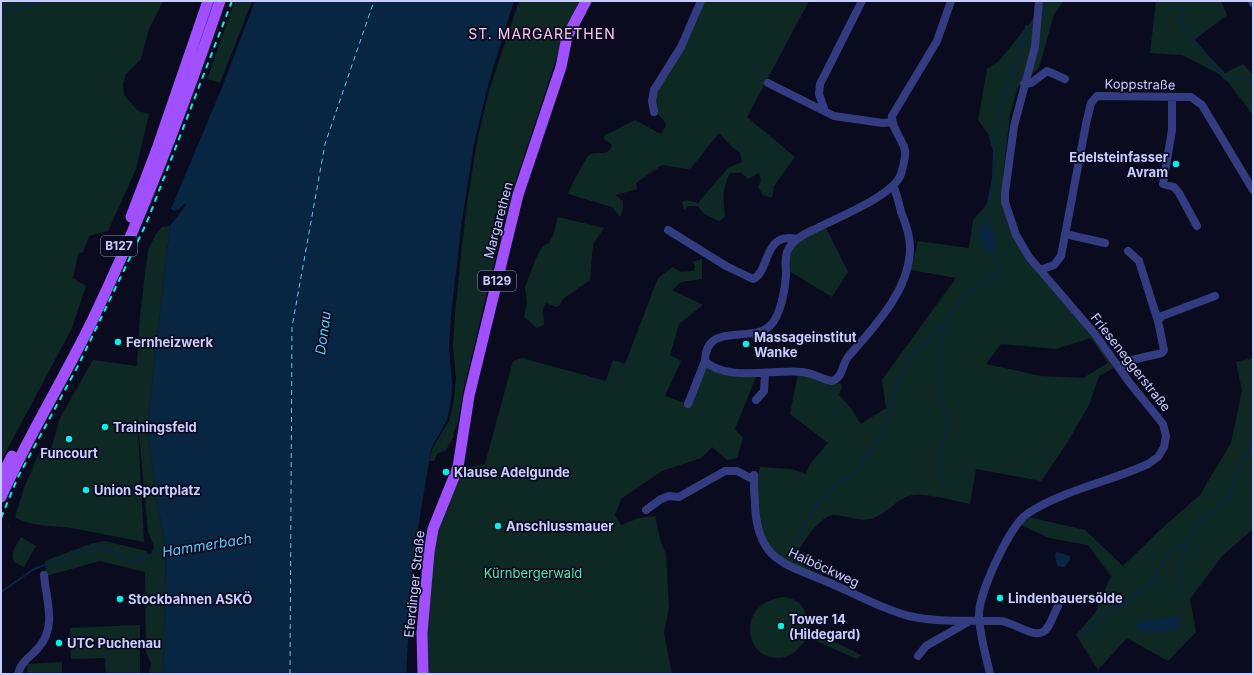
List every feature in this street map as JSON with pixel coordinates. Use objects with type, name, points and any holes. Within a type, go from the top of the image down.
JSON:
[{"type":"main road","name":"B127","points":[[1,477],[60,369],[118,248],[147,177],[208,1]]},
{"type":"main road","name":"B127","points":[[1,496],[16,464],[82,340],[125,250],[175,131],[220,1]]},
{"type":"main road","name":"Margarethen","points":[[445,498],[458,467],[469,396],[515,207],[560,67],[575,33],[586,1]]},
{"type":"main road","name":"Eferdinger Straße","points":[[423,674],[422,632],[429,552],[435,524],[445,498]]},
{"type":"street","points":[[654,112],[652,101],[655,89],[681,47],[701,1]]},
{"type":"street","points":[[825,111],[820,94],[820,84],[862,1]]},
{"type":"street","points":[[688,404],[705,361],[708,347],[715,340],[730,334],[758,333],[771,324],[778,310],[784,290],[787,253],[789,247],[796,239],[862,206],[893,186],[901,174],[905,154],[904,148],[892,122],[892,116],[941,32],[951,1]]},
{"type":"street","name":"Frieseneggerstraße","points":[[990,674],[979,622],[980,605],[985,585],[1011,533],[1024,516],[1046,504],[1148,464],[1158,457],[1163,451],[1166,436],[1163,424],[1090,328],[1029,257],[1018,239],[1004,199],[1014,126],[1036,42],[1039,1]]},
{"type":"street","points":[[1024,84],[1031,83],[1047,71],[1065,79]]},
{"type":"street","points":[[768,83],[825,111],[841,117],[883,123],[892,122]]},
{"type":"street","name":"Koppstraße","points":[[1040,270],[1049,268],[1059,260],[1076,183],[1086,124],[1094,98],[1105,95],[1191,97],[1202,105],[1253,190]]},
{"type":"street","points":[[1172,97],[1172,130],[1163,184],[1174,187],[1179,193],[1197,226]]},
{"type":"street","points":[[705,361],[724,370],[765,373],[804,372],[828,380],[836,380],[846,359],[865,337],[894,298],[904,277],[910,248],[909,233],[893,186]]},
{"type":"street","points":[[668,230],[710,257],[751,279],[757,278],[771,247],[776,242],[786,238],[796,239]]},
{"type":"street","points":[[1065,234],[1106,243]]},
{"type":"street","points":[[1119,368],[1132,360],[1163,352],[1158,321],[1139,260],[1128,251]]},
{"type":"street","points":[[1158,321],[1162,316],[1215,296]]},
{"type":"street","points":[[756,400],[762,393],[765,382],[765,373]]},
{"type":"street","name":"Haiböckweg","points":[[646,510],[661,499],[668,496],[679,497],[725,471],[737,470],[754,478],[756,518],[760,534],[768,550],[784,564],[884,608],[909,616],[935,620],[968,622],[1004,621],[1029,631],[1041,633],[1047,627],[1058,606]]},
{"type":"street","points":[[18,674],[23,663],[40,647],[48,632],[50,623],[44,575]]},
{"type":"street","name":"Haiböckweg","points":[[918,656],[926,646],[968,622]]},
{"type":"green space","points":[[1,1],[163,1],[149,29],[141,59],[126,74],[123,84],[124,95],[138,111],[149,114],[136,169],[108,231],[89,236],[83,252],[78,254],[73,278],[86,286],[72,328],[1,461]]},
{"type":"green space","points":[[235,1],[252,1],[220,83],[207,79]]},
{"type":"green space","points":[[519,1],[579,1],[563,38],[516,180],[500,238],[463,392],[458,422],[453,434],[454,436],[446,450],[437,454],[434,461],[429,461],[433,447],[449,421],[454,401],[456,378],[453,346],[455,313],[466,210],[477,141],[489,91]]},
{"type":"green space","points":[[704,1],[809,1],[747,117],[795,157],[774,186],[772,198],[763,195],[758,187],[761,181],[759,173],[748,179],[742,173],[730,173],[727,178],[724,194],[725,217],[719,221],[704,214],[698,206],[689,206],[684,210],[682,202],[686,200],[698,203],[728,168],[742,162],[740,153],[733,148],[719,133],[691,168],[687,169],[662,165],[636,183],[637,189],[616,195],[623,201],[623,209],[620,217],[612,207],[568,194],[589,155],[605,153],[610,149],[612,145],[604,139],[604,136],[635,120],[661,134],[666,126],[665,122],[658,114],[653,100]]},
{"type":"green space","points":[[1043,1],[1064,1],[1054,14],[1039,68],[1018,87],[1010,114],[1001,196],[1016,241],[1093,337],[1114,368],[1099,376],[1089,405],[1067,443],[1041,481],[976,469],[970,504],[928,495],[912,495],[902,499],[882,514],[873,518],[863,520],[834,515],[828,516],[822,520],[811,532],[794,559],[857,593],[780,560],[761,535],[756,481],[760,467],[791,469],[806,474],[810,464],[828,443],[790,414],[798,374],[841,384],[842,388],[839,395],[851,408],[861,424],[886,408],[882,380],[956,278],[911,270],[918,241],[969,248],[973,220],[987,204],[992,178],[993,151],[988,134],[978,120],[987,69],[999,61],[1041,9]],"holes":[[[1091,338],[1108,363],[1083,378],[1041,376],[986,364],[1001,344],[1056,349]]]},
{"type":"green space","points":[[1156,1],[1221,1],[1227,15],[1194,40],[1225,73],[1243,64],[1253,75],[1253,115],[1228,82],[1217,73],[1182,55],[1150,53]]},
{"type":"green space","points":[[558,217],[604,228],[593,244],[590,280],[564,298],[559,306],[556,307],[546,303],[543,309],[544,325],[537,328],[524,317],[527,302],[525,287],[536,258],[543,246],[549,243],[553,236]]},
{"type":"green space","points":[[170,226],[147,428],[159,512],[166,548],[163,674],[149,674],[151,664],[146,652],[145,572],[100,561],[46,576],[45,561],[93,543],[105,541],[146,551],[150,557],[154,546],[148,532],[137,413],[144,542],[77,529],[37,525],[22,521],[15,517],[24,488],[41,448],[51,449],[60,418],[93,360],[137,366],[140,316],[148,250],[156,234],[162,227]]},
{"type":"green space","points":[[826,228],[848,272],[832,297],[789,271],[791,253],[798,242],[809,235]]},
{"type":"green space","name":"Kürnbergerwald","points":[[702,259],[702,279],[681,282],[672,290],[703,305],[679,324],[670,355],[681,361],[665,396],[691,405],[706,367],[756,377],[735,429],[743,438],[737,458],[727,460],[712,447],[701,458],[662,471],[621,499],[615,515],[621,525],[639,518],[655,516],[661,543],[666,554],[669,608],[664,633],[672,674],[428,674],[425,635],[438,527],[463,468],[485,464],[513,361],[522,358],[606,381],[613,360],[625,364],[658,278],[673,267],[681,272],[694,271],[695,266],[693,262]]},
{"type":"green space","points":[[1253,358],[1253,529],[1222,556],[1190,599],[1196,632],[1168,661],[1127,638],[1098,670],[1076,635],[1095,613],[1111,576],[1088,545],[1049,538],[1017,523],[1024,516],[1085,530],[1123,566],[1161,529],[1200,495],[1231,443],[1242,391],[1236,362]],"holes":[[[1178,616],[1175,631],[1143,631],[1160,619]]]},
{"type":"green space","points":[[21,537],[36,546],[24,567],[14,562],[13,559],[14,549]]},
{"type":"green space","points":[[783,597],[796,601],[800,604],[805,612],[811,630],[861,655],[857,659],[814,640],[807,639],[792,654],[777,658],[764,655],[756,647],[751,636],[751,624],[755,612],[766,602]]},
{"type":"green space","points":[[140,625],[140,674],[106,674],[105,658],[71,659],[70,628]]},
{"type":"green space","points":[[62,662],[62,674],[28,674],[27,664]]},
{"type":"water","name":"Donau","points":[[255,1],[514,1],[490,78],[474,144],[462,220],[451,315],[449,349],[452,382],[451,401],[447,420],[431,449],[429,461],[413,559],[406,674],[163,674],[166,548],[159,512],[147,428],[170,226],[186,205],[184,204],[178,210],[174,211],[171,209],[223,85]]},
{"type":"water","points":[[988,225],[993,230],[996,250],[991,254],[983,246],[979,234],[981,226]]},
{"type":"water","points":[[1057,552],[1070,556],[1070,560],[1065,567],[1057,566],[1055,554]]},
{"type":"water","points":[[1178,616],[1181,622],[1175,631],[1143,631],[1136,626],[1138,622]]},
{"type":"waterway","points":[[1,10],[19,10],[30,4],[47,1]]},
{"type":"waterway","points":[[1185,1],[1181,23],[1225,79],[1247,79],[1253,82]]},
{"type":"waterway","points":[[986,228],[986,213],[993,186],[996,128],[1002,102],[1020,52],[1026,26]]},
{"type":"waterway","points":[[798,541],[816,505],[839,482],[854,476],[877,442],[888,418],[898,382],[908,358],[926,344],[965,295],[1000,273],[1001,268],[991,252]]},
{"type":"waterway","points":[[943,324],[940,383],[943,390],[943,408],[950,418],[941,448],[944,486]]},
{"type":"waterway","points":[[1081,636],[1107,612],[1136,596],[1156,581],[1160,568],[1170,551],[1186,543],[1199,523],[1230,496],[1238,469],[1247,455],[1253,439]]},
{"type":"waterway","points":[[1178,594],[1186,543]]},
{"type":"waterway","name":"Hammerbach","points":[[1,592],[34,569],[97,547],[111,550],[122,558],[132,562],[169,548]]},
{"type":"ferry route","points":[[290,674],[292,327],[325,144],[374,1]]},
{"type":"railway","points":[[1,518],[18,477],[79,364],[147,222],[232,1]]},
{"type":"place","name":"Edelsteinfasser Avram","points":[[1176,164]]},
{"type":"place","name":"Fernheizwerk","points":[[118,342]]},
{"type":"place","name":"Massageinstitut Wanke","points":[[746,344]]},
{"type":"place","name":"Trainingsfeld","points":[[105,427]]},
{"type":"place","name":"Funcourt","points":[[69,439]]},
{"type":"place","name":"Klause Adelgunde","points":[[446,472]]},
{"type":"place","name":"Union Sportplatz","points":[[86,490]]},
{"type":"place","name":"Anschlussmauer","points":[[498,526]]},
{"type":"place","name":"Lindenbauersölde","points":[[1000,598]]},
{"type":"place","name":"Stockbahnen ASKÖ","points":[[120,599]]},
{"type":"place","name":"Tower 14 (Hildegard)","points":[[781,626]]},
{"type":"place","name":"UTC Puchenau","points":[[59,643]]},
{"type":"district","name":"ST. MARGARETHEN","points":[[542,34]]}]
